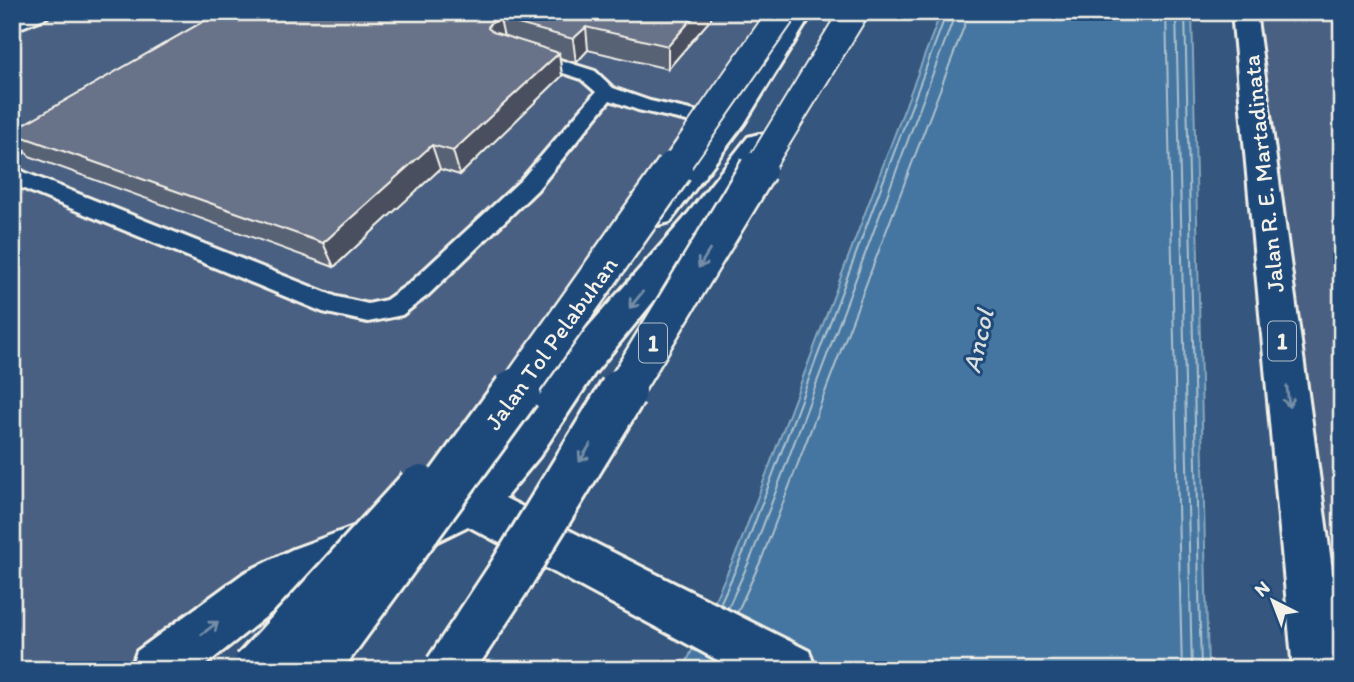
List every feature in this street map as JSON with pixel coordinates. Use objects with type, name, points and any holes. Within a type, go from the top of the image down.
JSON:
[{"type":"main road","points":[[12,24],[38,12]]},
{"type":"main road","name":"Jalan Tol Pelabuhan","points":[[314,670],[555,339],[783,12]]},
{"type":"main road","points":[[288,670],[335,614],[421,524],[505,408],[729,124],[801,12]]},
{"type":"main road","points":[[156,670],[237,607],[281,578],[471,503],[524,444],[580,363],[695,228],[855,12]]},
{"type":"main road","name":"1","points":[[448,670],[517,565],[855,12]]},
{"type":"main road","name":"Jalan R. E. Martadinata","points":[[1244,12],[1319,670]]},
{"type":"main road","points":[[255,670],[555,339]]},
{"type":"main road","points":[[505,408],[516,420],[527,421],[547,414]]},
{"type":"main road","points":[[471,503],[790,670]]},
{"type":"lane","points":[[516,52],[588,75],[606,92],[645,106],[729,124]]},
{"type":"lane","points":[[12,172],[18,178],[332,305],[368,313],[393,308],[419,289],[529,185],[606,92]]},
{"type":"lane","points":[[12,153],[22,140],[69,111]]},
{"type":"shaded area","points":[[38,12],[783,12],[477,426],[369,544],[157,670],[12,670],[12,24]]},
{"type":"shaded area","points":[[1245,12],[1342,12],[1342,670]]},
{"type":"water","name":"Ancol","points":[[941,12],[1192,12],[1208,670],[683,670],[738,549]]},
{"type":"building","points":[[220,12],[698,12],[668,46],[586,27],[573,39],[500,19],[489,24],[488,28],[493,32],[559,53],[453,151],[432,145],[323,243],[12,133]]}]
